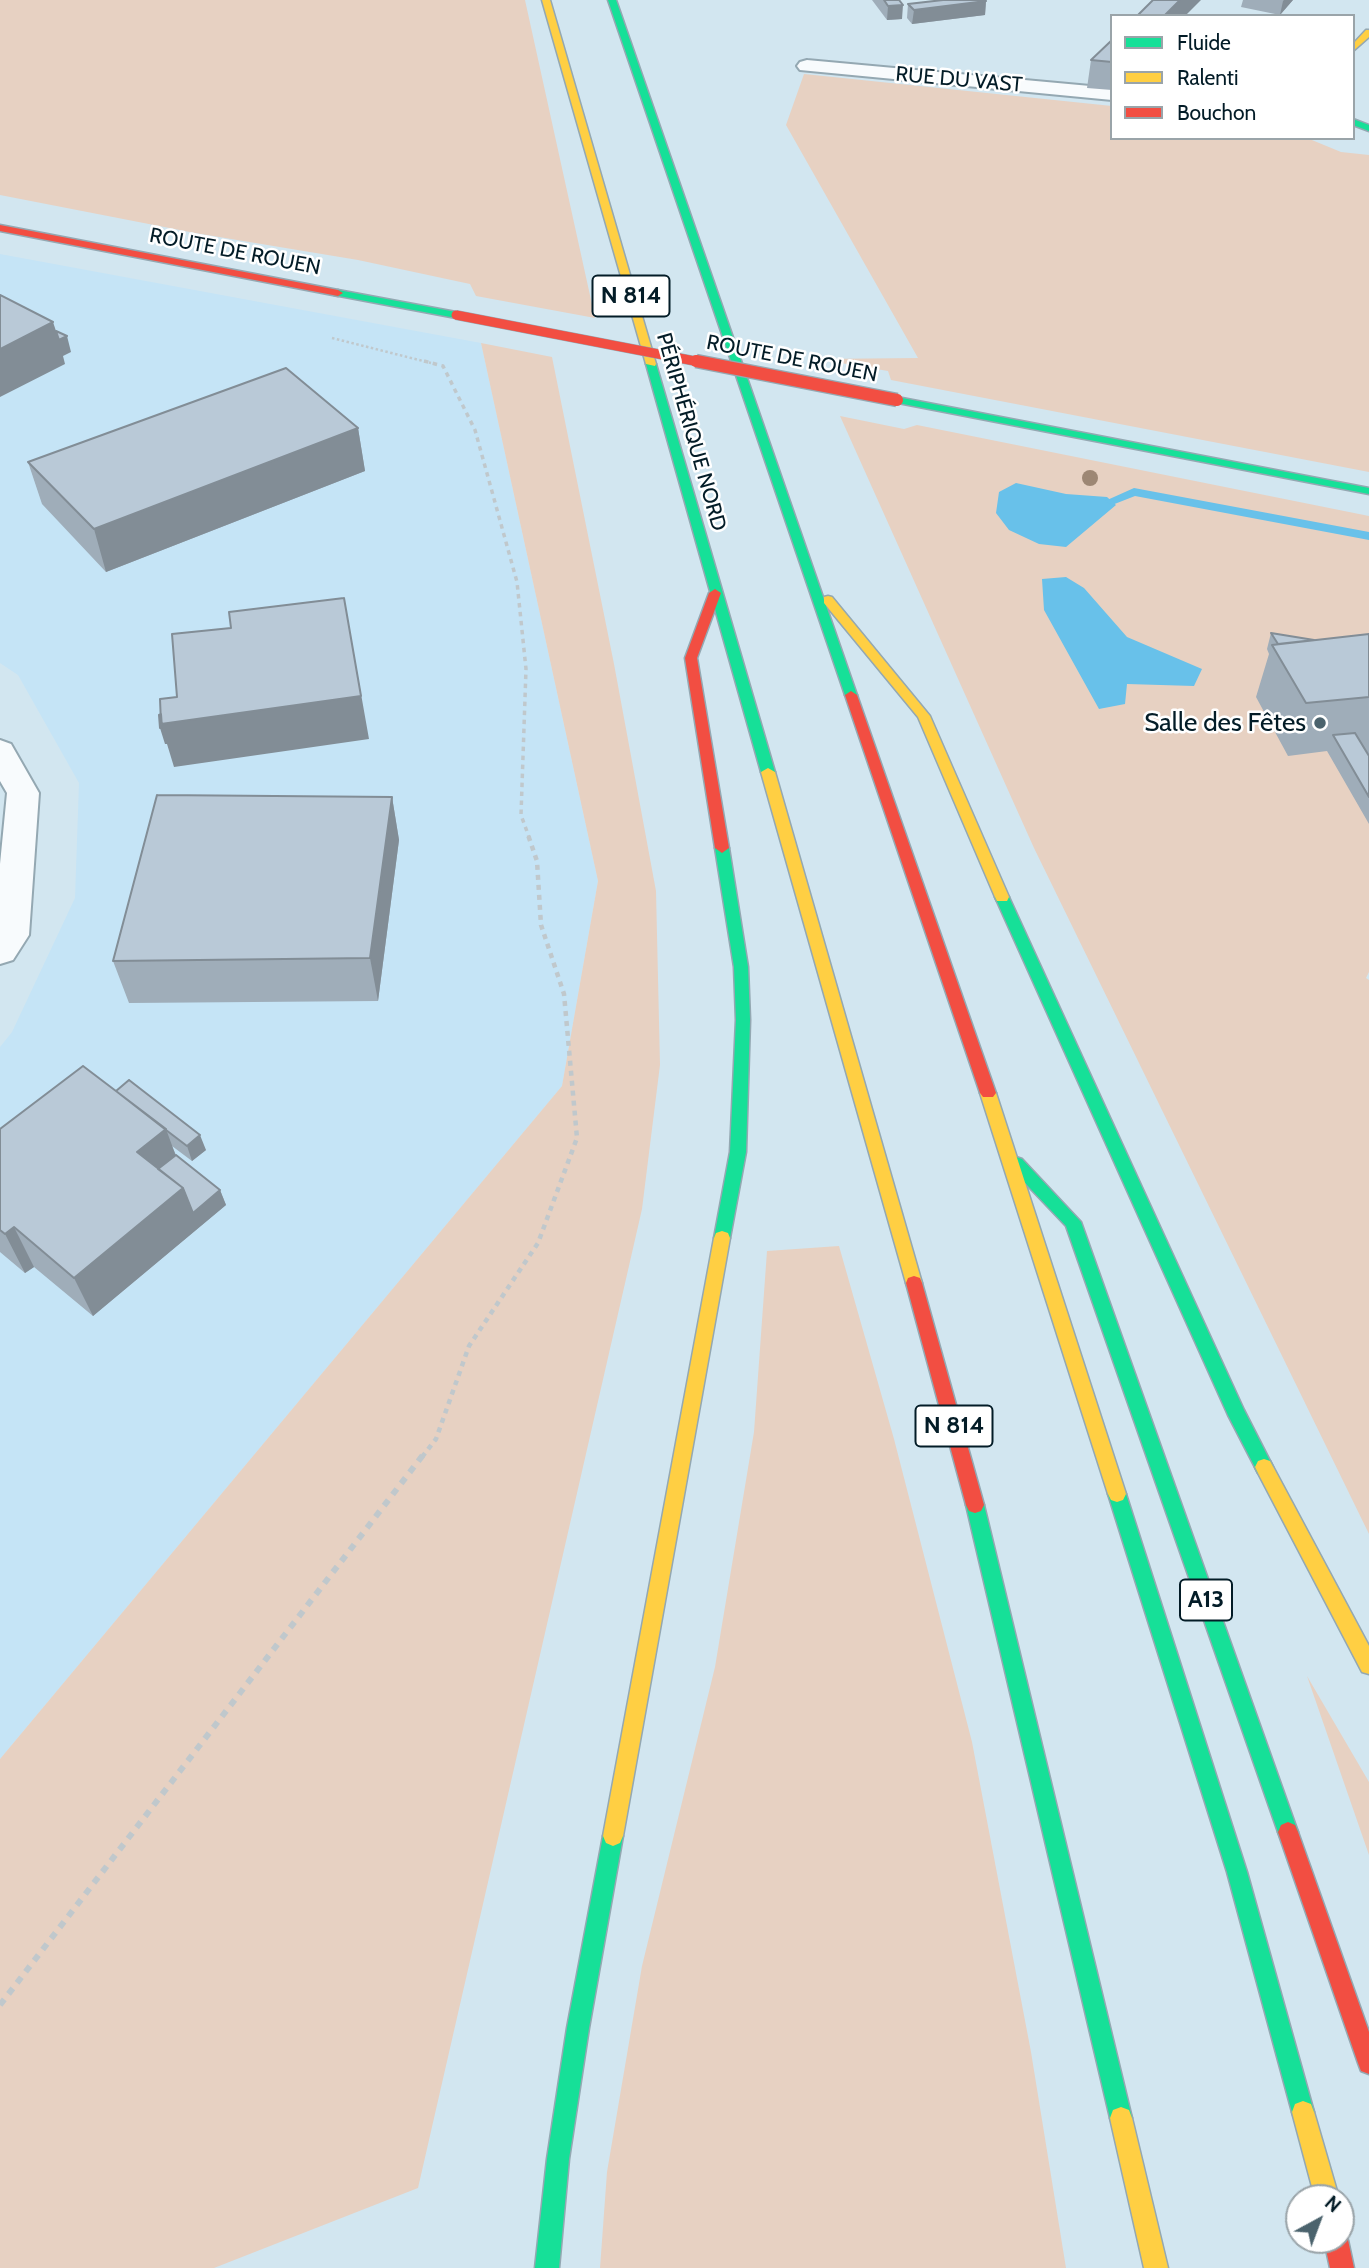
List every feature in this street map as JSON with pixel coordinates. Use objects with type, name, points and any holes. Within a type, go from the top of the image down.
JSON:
[{"type":"main road","name":"PÉRIPHÉRIQUE NORD","points":[[546,0],[715,593]]},
{"type":"main road","name":"N 814","points":[[612,0],[1010,1156],[1237,1872],[1322,2184]]},
{"type":"main road","points":[[1355,47],[1369,32]]},
{"type":"main road","name":"ROUTE DE ROUEN","points":[[0,228],[1369,491]]},
{"type":"main road","name":"N 814","points":[[812,580],[924,716],[1019,935],[1237,1415],[1369,1665]]},
{"type":"main road","points":[[547,2268],[558,2159],[578,2028],[738,1152],[743,1020],[741,967],[691,658],[715,593]]},
{"type":"main road","name":"N 814","points":[[715,593],[921,1306],[991,1564],[1156,2268]]},
{"type":"main road","name":"A13","points":[[1010,1156],[1073,1222],[1369,2063]]},
{"type":"street","name":"RUE DU VAST","points":[[807,66],[1110,94]]},
{"type":"street","points":[[0,751],[23,793],[11,935],[0,951]]},
{"type":"path","points":[[0,2005],[436,1439],[469,1346],[538,1242],[577,1138],[564,994],[541,925],[537,861],[522,816],[526,669],[517,582],[475,430],[443,366],[324,336]]},
{"type":"shaded area","points":[[0,0],[525,0],[595,318],[476,296],[470,284],[358,260],[195,233],[0,195]]},
{"type":"shaded area","points":[[804,74],[1110,106],[1110,140],[1312,140],[1341,152],[1369,155],[1369,472],[891,380],[888,371],[817,359],[918,358],[786,125]]},
{"type":"shaded area","points":[[0,254],[481,343],[598,881],[562,1086],[0,1759],[0,1047],[12,1032],[75,898],[79,783],[18,675],[0,663]]},
{"type":"shaded area","points":[[481,343],[552,357],[614,664],[656,891],[660,1065],[642,1209],[418,2188],[214,2268],[0,2268],[0,1759],[562,1086],[598,881]]},
{"type":"shaded area","points":[[840,416],[904,429],[917,425],[1369,516],[1369,972],[1366,978],[1369,980],[1369,1534],[1034,848]]},
{"type":"shaded area","points":[[839,1246],[894,1439],[972,1742],[1031,2052],[1066,2268],[600,2268],[607,2172],[642,1966],[715,1667],[754,1432],[767,1251]]},
{"type":"shaded area","points":[[1307,1676],[1369,1782],[1369,1855]]},
{"type":"water","points":[[1016,483],[1066,494],[1107,497],[1116,505],[1066,547],[1039,544],[1009,530],[996,513],[999,492]]},
{"type":"water","points":[[1066,577],[1084,588],[1127,637],[1202,669],[1194,686],[1127,684],[1125,704],[1099,709],[1044,610],[1042,579]]},
{"type":"building","points":[[884,0],[899,0],[903,5],[888,6]]},
{"type":"building","points":[[943,0],[986,1],[914,10],[908,4]]},
{"type":"building","points":[[1153,0],[1180,0],[1166,14],[1139,14]]},
{"type":"building","points":[[1110,42],[1110,62],[1091,60]]},
{"type":"building","points":[[0,295],[53,322],[0,349]]},
{"type":"building","points":[[56,331],[67,336],[59,340]]},
{"type":"building","points":[[286,368],[358,428],[94,529],[28,462]]},
{"type":"building","points":[[344,598],[361,696],[161,724],[160,699],[177,697],[172,634],[231,628],[229,612]]},
{"type":"building","points":[[1271,633],[1314,640],[1278,644]]},
{"type":"building","points":[[1369,634],[1369,697],[1306,703],[1272,645]]},
{"type":"building","points":[[1355,733],[1369,756],[1369,797],[1333,735]]},
{"type":"building","points":[[157,795],[392,797],[370,958],[113,961]]},
{"type":"building","points":[[83,1066],[166,1129],[137,1152],[183,1188],[74,1278],[14,1227],[5,1234],[0,1230],[0,1129]]},
{"type":"building","points":[[129,1080],[200,1135],[187,1146],[116,1091]]},
{"type":"building","points":[[176,1155],[220,1190],[193,1213],[183,1188],[158,1169]]},
{"type":"waterway","points":[[1112,501],[1134,492],[1369,536]]},
{"type":"traffic: fast","points":[[612,0],[851,695]]},
{"type":"traffic: fast","points":[[1355,123],[1369,128]]},
{"type":"traffic: fast","points":[[338,293],[456,315]]},
{"type":"traffic: fast","points":[[651,364],[768,772]]},
{"type":"traffic: fast","points":[[897,400],[1369,491]]},
{"type":"traffic: fast","points":[[722,848],[741,967],[743,1020],[738,1152],[722,1238]]},
{"type":"traffic: fast","points":[[1002,897],[1237,1415],[1264,1467]]},
{"type":"traffic: fast","points":[[1016,1163],[1073,1222],[1288,1832]]},
{"type":"traffic: fast","points":[[1117,1494],[1237,1872],[1303,2112]]},
{"type":"traffic: fast","points":[[975,1505],[1121,2118]]},
{"type":"traffic: fast","points":[[547,2268],[558,2159],[578,2028],[613,1836]]},
{"type":"traffic: slow","points":[[546,0],[651,364]]},
{"type":"traffic: slow","points":[[1355,47],[1369,32]]},
{"type":"traffic: slow","points":[[828,600],[924,716],[1002,897]]},
{"type":"traffic: slow","points":[[768,772],[914,1283]]},
{"type":"traffic: slow","points":[[988,1093],[1117,1494]]},
{"type":"traffic: slow","points":[[613,1836],[722,1238]]},
{"type":"traffic: slow","points":[[1264,1467],[1369,1665]]},
{"type":"traffic: slow","points":[[1303,2112],[1323,2184]]},
{"type":"traffic: slow","points":[[1121,2118],[1156,2268]]},
{"type":"traffic: jam","points":[[0,228],[338,293]]},
{"type":"traffic: jam","points":[[456,315],[897,400]]},
{"type":"traffic: jam","points":[[715,593],[691,658],[722,848]]},
{"type":"traffic: jam","points":[[851,695],[988,1093]]},
{"type":"traffic: jam","points":[[914,1283],[975,1505]]},
{"type":"traffic: jam","points":[[1288,1832],[1369,2063]]},
{"type":"traffic: jam","points":[[1339,2254],[1342,2268]]},
{"type":"place","name":"Salle des Fêtes","points":[[1320,723]]}]
